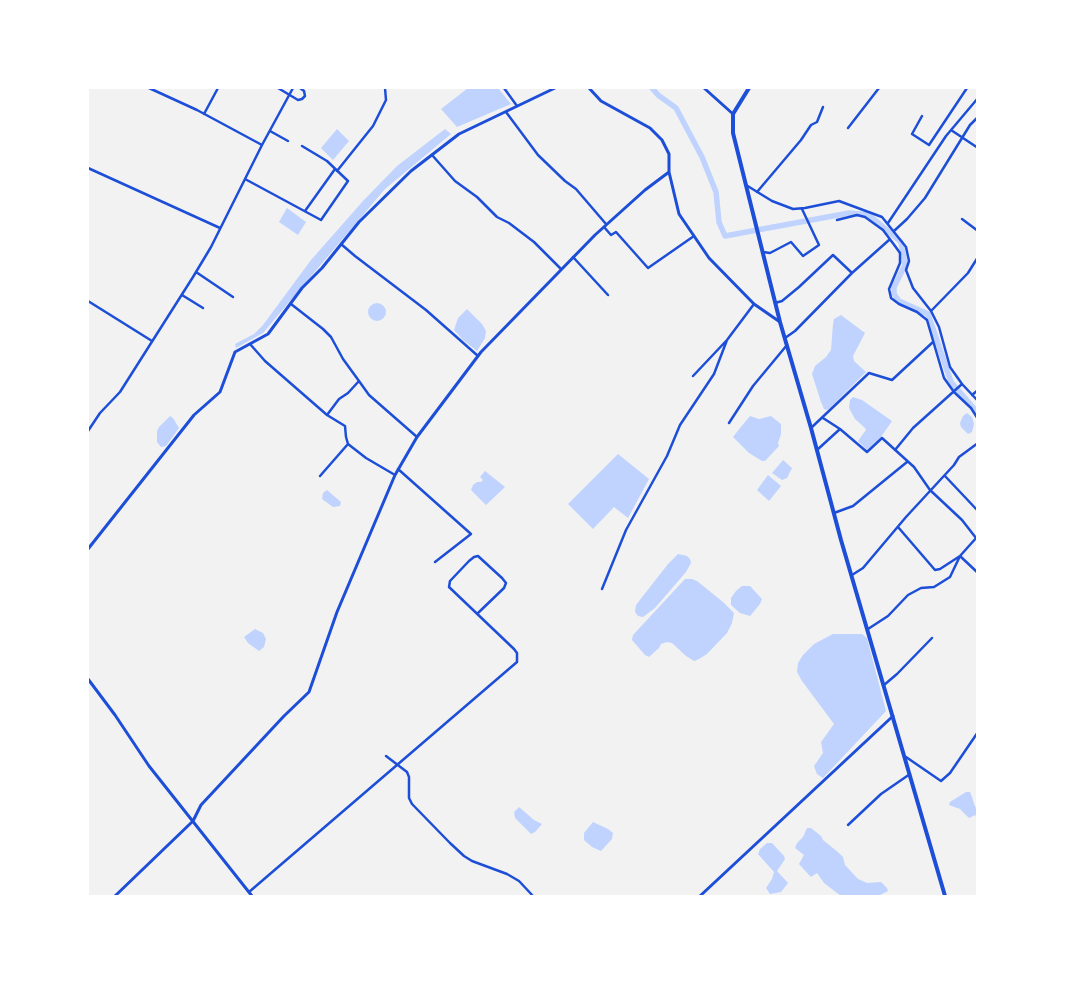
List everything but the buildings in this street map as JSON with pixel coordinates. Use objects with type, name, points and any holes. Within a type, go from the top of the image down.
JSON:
[{"type":"main road","points":[[749,88],[733,114],[733,133],[780,322],[945,896]]},
{"type":"street","points":[[150,88],[204,114],[262,146]]},
{"type":"street","points":[[204,114],[218,88]]},
{"type":"street","points":[[278,88],[298,100],[302,99],[305,93],[300,88]]},
{"type":"street","points":[[88,431],[100,413],[120,392],[196,272],[293,88]]},
{"type":"street","points":[[305,211],[373,126],[386,100],[385,88]]},
{"type":"street","points":[[504,88],[517,106]]},
{"type":"street","points":[[88,549],[194,415],[220,392],[235,352],[268,334],[302,288],[322,268],[359,222],[411,171],[458,134],[555,88]]},
{"type":"street","points":[[589,88],[601,101],[650,128],[662,140],[669,154],[669,172],[679,214],[708,258],[754,304],[780,322]]},
{"type":"street","points":[[704,88],[733,114]]},
{"type":"street","points":[[848,128],[877,89],[872,88]]},
{"type":"street","points":[[922,116],[912,134],[929,145],[967,88]]},
{"type":"street","points":[[888,223],[951,130],[978,98]]},
{"type":"street","points":[[757,192],[801,140],[811,125],[817,122],[823,107]]},
{"type":"street","points":[[506,112],[538,156],[576,189],[611,235],[616,232],[648,268],[694,236]]},
{"type":"street","points":[[894,230],[907,219],[925,198],[962,137],[978,116]]},
{"type":"street","points":[[951,130],[978,148]]},
{"type":"street","points":[[270,131],[288,141]]},
{"type":"street","points":[[245,179],[321,220],[348,181],[327,162],[302,146]]},
{"type":"street","points":[[432,155],[455,181],[477,197],[497,217],[509,222],[534,242],[561,269]]},
{"type":"street","points":[[88,168],[220,228]]},
{"type":"street","points":[[115,896],[193,821],[201,804],[309,692],[337,612],[398,469],[417,437],[478,356],[605,225],[669,172]]},
{"type":"street","points":[[746,185],[793,209],[839,201],[882,217],[906,247],[909,261],[906,270],[913,288],[931,311],[939,327],[950,367],[962,384],[978,401]]},
{"type":"street","points":[[763,252],[770,252],[791,242],[803,256],[819,245],[802,208]]},
{"type":"street","points":[[837,220],[857,215],[865,217],[883,230],[900,253],[900,263],[889,292],[891,298],[917,312],[927,320],[944,378],[954,392],[971,408],[978,419]]},
{"type":"street","points":[[962,219],[978,231]]},
{"type":"street","points":[[785,338],[795,331],[852,273],[890,239]]},
{"type":"street","points":[[341,244],[426,310],[478,356]]},
{"type":"street","points":[[775,303],[782,301],[799,287],[833,255],[852,273]]},
{"type":"street","points":[[573,257],[608,295]]},
{"type":"street","points":[[931,311],[975,268],[978,257]]},
{"type":"street","points":[[196,272],[233,297]]},
{"type":"street","points":[[182,295],[203,308]]},
{"type":"street","points":[[88,301],[152,341]]},
{"type":"street","points":[[290,304],[331,337],[343,359],[369,395],[417,437]]},
{"type":"street","points":[[693,376],[727,340],[754,304]]},
{"type":"street","points":[[602,590],[626,530],[667,456],[680,425],[714,374],[727,340]]},
{"type":"street","points":[[812,428],[868,373],[892,380],[934,342]]},
{"type":"street","points":[[250,344],[265,361],[327,415],[346,426],[348,444],[366,458],[395,475]]},
{"type":"street","points":[[729,423],[753,386],[787,345]]},
{"type":"street","points":[[327,415],[339,399],[348,394],[359,382]]},
{"type":"street","points":[[895,450],[913,428],[962,384]]},
{"type":"street","points":[[972,395],[978,390]]},
{"type":"street","points":[[822,418],[840,429],[867,452],[882,438],[914,467],[930,490],[977,537],[960,556],[940,569],[935,570],[898,527]]},
{"type":"street","points":[[817,450],[840,429]]},
{"type":"street","points":[[852,575],[863,568],[930,490],[945,476],[959,457],[978,443]]},
{"type":"street","points":[[320,476],[348,444]]},
{"type":"street","points":[[834,513],[853,506],[908,462]]},
{"type":"street","points":[[398,469],[471,534],[435,562]]},
{"type":"street","points":[[945,476],[978,511]]},
{"type":"street","points":[[248,892],[517,662],[517,654],[514,650],[478,613],[449,587],[450,581],[476,556],[482,559],[506,584],[478,613]]},
{"type":"street","points":[[960,556],[978,573]]},
{"type":"street","points":[[867,629],[888,616],[908,595],[920,588],[934,587],[950,577],[960,556]]},
{"type":"street","points":[[884,685],[898,674],[932,638]]},
{"type":"street","points":[[88,679],[149,766],[252,896]]},
{"type":"street","points":[[700,896],[893,716]]},
{"type":"street","points":[[904,756],[941,781],[950,773],[978,732]]},
{"type":"street","points":[[386,756],[407,772],[409,777],[409,798],[412,804],[450,843],[472,861],[507,874],[519,881],[533,896]]},
{"type":"street","points":[[848,825],[881,794],[910,774]]},
{"type":"water","points":[[468,88],[498,88],[511,104],[457,127],[441,109]]},
{"type":"water","points":[[337,129],[349,141],[333,160],[321,148]]},
{"type":"water","points":[[445,129],[451,134],[385,189],[263,333],[236,348],[235,344],[254,334],[263,325],[311,260],[363,201],[397,166]]},
{"type":"water","points":[[287,208],[306,222],[298,235],[279,222]]},
{"type":"water","points":[[377,303],[383,306],[386,312],[383,318],[377,321],[371,318],[368,312],[371,306]]},
{"type":"water","points":[[467,309],[482,324],[486,331],[485,338],[477,351],[454,330],[458,318]]},
{"type":"water","points":[[841,315],[865,333],[853,356],[854,361],[866,372],[827,410],[824,409],[821,402],[812,374],[815,366],[831,350],[834,319]]},
{"type":"water","points":[[853,397],[862,400],[892,421],[881,437],[867,450],[858,441],[866,430],[855,419],[849,408],[850,400]]},
{"type":"water","points":[[967,413],[972,417],[974,424],[972,432],[968,434],[961,427],[960,423],[963,416]]},
{"type":"water","points":[[170,416],[179,428],[166,446],[161,447],[157,442],[157,431]]},
{"type":"water","points":[[750,416],[759,419],[771,416],[781,424],[779,446],[765,461],[749,453],[733,437]]},
{"type":"water","points":[[618,454],[649,479],[628,518],[614,507],[593,529],[568,504]]},
{"type":"water","points":[[783,460],[792,468],[787,478],[782,480],[772,473]]},
{"type":"water","points":[[485,471],[505,487],[486,505],[471,490],[473,485],[483,480],[480,477]]},
{"type":"water","points":[[768,475],[781,486],[769,501],[757,490]]},
{"type":"water","points":[[327,490],[341,502],[340,506],[333,507],[322,499],[323,493]]},
{"type":"water","points":[[678,554],[687,556],[690,559],[691,563],[686,572],[655,608],[643,617],[638,616],[635,612],[636,605]]},
{"type":"water","points":[[685,579],[697,581],[723,602],[734,613],[732,623],[727,633],[707,654],[699,659],[694,661],[672,643],[667,642],[661,644],[649,657],[632,640],[633,635]]},
{"type":"water","points":[[742,586],[750,586],[762,599],[750,616],[740,613],[731,605],[731,598]]},
{"type":"water","points":[[255,629],[263,633],[266,639],[264,647],[259,651],[248,643],[244,637]]},
{"type":"water","points":[[833,634],[862,634],[867,638],[886,711],[823,778],[817,774],[814,766],[823,753],[821,742],[834,724],[797,672],[798,663],[803,655],[814,644]]},
{"type":"water","points":[[966,792],[970,792],[977,810],[977,818],[975,815],[969,818],[960,809],[949,805],[950,802]]},
{"type":"water","points":[[519,807],[534,820],[542,824],[535,832],[531,834],[515,818],[514,812]]},
{"type":"water","points":[[593,822],[613,833],[612,839],[601,851],[592,847],[584,840],[584,833]]},
{"type":"water","points":[[807,828],[811,828],[821,836],[823,840],[843,857],[845,865],[858,879],[867,883],[881,882],[888,891],[878,896],[841,896],[824,883],[817,873],[811,877],[799,864],[804,855],[795,848]]},
{"type":"water","points":[[767,843],[772,843],[784,856],[785,859],[777,871],[788,883],[781,892],[770,894],[766,888],[774,872],[758,854],[760,849]]},
{"type":"waterway","points":[[652,88],[658,95],[676,108],[702,157],[716,192],[719,222],[725,236],[849,213],[869,215],[901,242],[905,265],[894,287],[894,294],[899,301],[928,314],[951,382],[978,413]]}]
